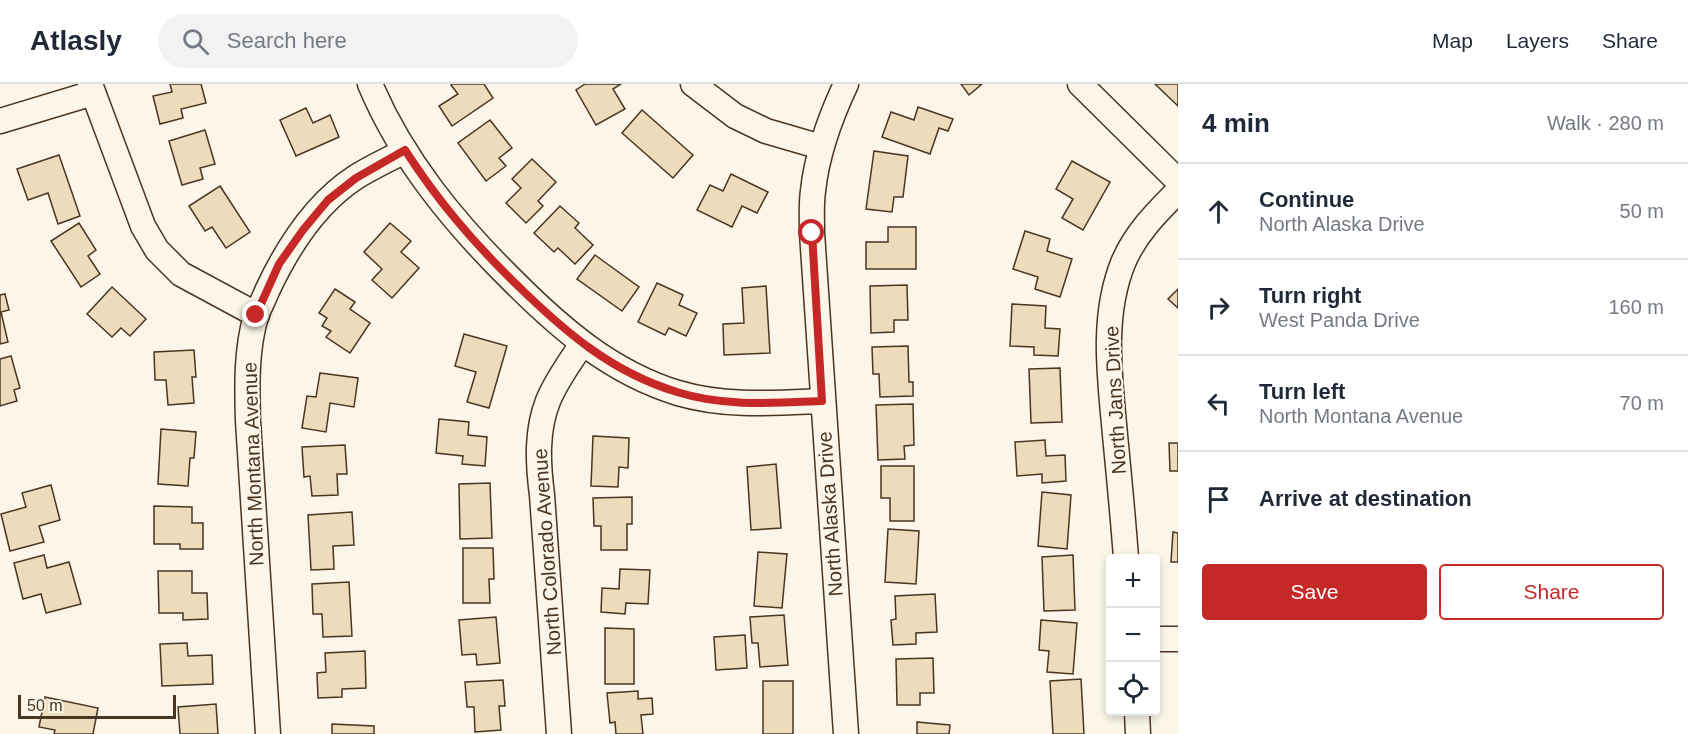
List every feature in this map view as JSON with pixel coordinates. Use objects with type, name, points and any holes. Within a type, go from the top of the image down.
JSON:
[{"type":"street","points":[[370,84],[405,150],[463,230],[536,304],[582,344],[615,366],[678,393],[749,404],[822,401]]},
{"type":"street","points":[[693,84],[735,116],[766,130],[821,147]]},
{"type":"street","name":"North Alaska Drive","points":[[846,84],[831,116],[821,147],[812,193],[812,233],[822,401],[846,734]]},
{"type":"street","points":[[1080,84],[1178,181]]},
{"type":"street","points":[[0,121],[92,88],[143,226],[157,250],[182,274],[256,315]]},
{"type":"street","name":"North Montana Avenue","points":[[268,734],[247,381],[249,349],[256,315],[279,264],[328,200],[356,178],[405,150]]},
{"type":"street","name":"North Jans Drive","points":[[1126,554],[1109,352],[1111,304],[1123,262],[1138,235],[1149,220],[1178,191]]},
{"type":"street","name":"North Colorado Avenue","points":[[559,734],[539,469],[539,442],[548,401],[582,344]]},
{"type":"street","points":[[1160,639],[1178,639]]},
{"type":"street","points":[[1137,716],[1138,734]]},
{"type":"building","points":[[170,84],[201,84],[206,103],[181,109],[183,118],[160,124],[153,96],[172,92]]},
{"type":"building","points":[[452,84],[484,84],[493,98],[452,126],[439,106],[458,94]]},
{"type":"building","points":[[585,84],[621,84],[613,89],[625,109],[596,125],[576,90]]},
{"type":"building","points":[[961,84],[982,84],[969,95]]},
{"type":"building","points":[[1155,84],[1178,84],[1178,106]]},
{"type":"building","points":[[918,107],[953,119],[948,131],[939,128],[930,154],[882,137],[891,112],[914,120]]},
{"type":"building","points":[[306,108],[313,123],[330,115],[339,137],[296,156],[280,120]]},
{"type":"building","points":[[642,110],[693,155],[673,178],[622,133]]},
{"type":"building","points":[[490,120],[512,148],[499,158],[506,166],[486,181],[458,143]]},
{"type":"building","points":[[205,130],[215,164],[200,168],[203,179],[182,185],[169,141]]},
{"type":"building","points":[[874,151],[908,156],[903,197],[894,197],[892,212],[866,209]]},
{"type":"building","points":[[59,155],[80,216],[58,224],[48,193],[28,200],[17,169]]},
{"type":"building","points":[[532,159],[556,182],[538,201],[543,206],[526,223],[506,203],[521,188],[512,179]]},
{"type":"building","points":[[1072,161],[1110,182],[1083,230],[1062,218],[1073,199],[1056,189]]},
{"type":"building","points":[[731,174],[768,192],[757,213],[742,206],[732,227],[697,210],[710,185],[723,191]]},
{"type":"building","points":[[220,186],[250,232],[226,248],[212,227],[205,231],[189,206]]},
{"type":"building","points":[[560,206],[579,223],[575,228],[593,245],[575,264],[558,248],[554,252],[534,233]]},
{"type":"building","points":[[79,223],[96,250],[88,256],[100,274],[81,287],[51,241]]},
{"type":"building","points":[[390,223],[411,241],[401,252],[419,268],[392,298],[372,280],[382,269],[364,252]]},
{"type":"building","points":[[888,227],[916,227],[916,269],[866,269],[866,242],[888,242]]},
{"type":"building","points":[[1025,231],[1050,239],[1047,251],[1072,259],[1060,297],[1035,289],[1038,277],[1013,269]]},
{"type":"building","points":[[595,255],[639,287],[622,311],[577,279]]},
{"type":"building","points":[[657,283],[683,295],[679,305],[697,313],[686,336],[669,328],[665,335],[638,322]]},
{"type":"building","points":[[907,285],[908,320],[894,320],[894,332],[871,333],[870,286]]},
{"type":"building","points":[[766,286],[770,353],[724,355],[723,324],[744,323],[742,288]]},
{"type":"building","points":[[112,287],[146,319],[130,336],[121,328],[112,337],[87,314]]},
{"type":"building","points":[[335,289],[355,302],[350,309],[370,323],[350,353],[326,337],[331,331],[322,326],[327,318],[319,313]]},
{"type":"building","points":[[1178,289],[1178,308],[1168,299]]},
{"type":"building","points":[[5,294],[9,310],[1,312],[8,342],[0,344],[0,295]]},
{"type":"building","points":[[1012,304],[1046,306],[1045,328],[1060,329],[1058,356],[1034,355],[1034,347],[1010,346]]},
{"type":"building","points":[[464,334],[507,346],[489,408],[467,402],[476,372],[455,366]]},
{"type":"building","points":[[908,346],[909,382],[913,382],[913,396],[880,397],[879,374],[873,374],[872,347]]},
{"type":"building","points":[[194,350],[196,377],[192,377],[194,403],[168,405],[166,380],[155,380],[154,352]]},
{"type":"building","points":[[11,356],[20,388],[14,390],[17,401],[0,406],[0,359]]},
{"type":"building","points":[[1060,368],[1062,422],[1031,423],[1029,369]]},
{"type":"building","points":[[320,373],[358,378],[354,407],[330,403],[326,432],[302,428],[307,396],[316,397]]},
{"type":"building","points":[[913,404],[914,445],[904,446],[905,459],[878,460],[876,405]]},
{"type":"building","points":[[439,419],[469,422],[468,435],[487,437],[485,466],[462,464],[463,456],[436,453]]},
{"type":"building","points":[[161,429],[196,432],[194,458],[190,458],[188,486],[158,484]]},
{"type":"building","points":[[593,436],[629,438],[628,468],[619,467],[618,487],[591,486]]},
{"type":"building","points":[[1045,440],[1046,456],[1065,455],[1066,481],[1042,483],[1042,474],[1017,476],[1015,442]]},
{"type":"building","points":[[1169,443],[1178,443],[1178,471],[1170,471]]},
{"type":"building","points":[[345,445],[347,474],[337,474],[338,495],[312,496],[310,476],[304,477],[302,447]]},
{"type":"building","points":[[776,464],[781,528],[751,530],[747,467]]},
{"type":"building","points":[[881,466],[914,466],[914,521],[890,521],[890,498],[881,498]]},
{"type":"building","points":[[490,483],[492,538],[460,539],[459,484]]},
{"type":"building","points":[[51,485],[60,520],[39,526],[44,542],[10,551],[1,514],[26,507],[22,493]]},
{"type":"building","points":[[1042,492],[1071,495],[1067,549],[1038,546]]},
{"type":"building","points":[[632,497],[632,524],[627,524],[627,550],[601,550],[601,526],[594,526],[593,498]]},
{"type":"building","points":[[154,506],[192,507],[192,523],[203,523],[203,549],[180,549],[180,544],[154,544]]},
{"type":"building","points":[[352,512],[354,545],[333,546],[334,569],[311,570],[308,515]]},
{"type":"building","points":[[888,529],[919,531],[916,584],[885,582]]},
{"type":"building","points":[[1173,532],[1178,533],[1178,562],[1171,562]]},
{"type":"building","points":[[463,548],[493,548],[494,579],[489,579],[490,603],[463,603]]},
{"type":"building","points":[[758,552],[787,554],[782,608],[754,606]]},
{"type":"building","points":[[44,555],[47,568],[69,562],[81,604],[46,613],[41,594],[23,599],[14,563]]},
{"type":"building","points":[[1073,555],[1075,610],[1044,611],[1042,557]]},
{"type":"building","points":[[620,569],[650,570],[648,604],[626,603],[625,614],[601,612],[602,588],[619,589]]},
{"type":"building","points":[[158,571],[192,571],[192,593],[207,593],[208,619],[183,620],[183,613],[159,613]]},
{"type":"building","points":[[349,582],[352,636],[323,637],[322,614],[313,614],[312,584]]},
{"type":"building","points":[[935,594],[937,632],[916,633],[916,644],[893,645],[891,620],[896,619],[895,596]]},
{"type":"building","points":[[784,615],[788,665],[760,667],[758,643],[752,643],[750,617]]},
{"type":"building","points":[[496,617],[500,663],[477,665],[476,654],[462,655],[459,620]]},
{"type":"building","points":[[1041,620],[1077,623],[1073,674],[1047,672],[1049,651],[1039,650]]},
{"type":"building","points":[[605,628],[634,629],[634,684],[605,684]]},
{"type":"building","points":[[745,635],[747,668],[716,670],[714,637]]},
{"type":"building","points":[[187,643],[188,656],[212,655],[213,684],[162,686],[160,644]]},
{"type":"building","points":[[365,651],[366,688],[342,689],[342,697],[318,698],[317,673],[326,672],[325,653]]},
{"type":"building","points":[[933,658],[934,693],[920,693],[920,705],[897,705],[896,659]]},
{"type":"building","points":[[1081,679],[1084,734],[1053,734],[1050,681]]},
{"type":"building","points":[[503,680],[505,706],[499,706],[501,730],[475,732],[474,707],[467,707],[465,682]]},
{"type":"building","points":[[763,681],[793,681],[793,734],[763,734]]},
{"type":"building","points":[[638,691],[638,699],[652,698],[653,714],[641,715],[643,734],[616,734],[615,722],[610,723],[607,693]]},
{"type":"building","points":[[45,697],[98,708],[93,734],[54,734],[55,730],[39,727]]},
{"type":"building","points":[[216,704],[218,734],[180,734],[178,707]]},
{"type":"building","points":[[917,722],[950,725],[949,734],[917,734]]},
{"type":"building","points":[[332,724],[374,726],[374,734],[332,734]]},
{"type":"route","points":[[256,315],[279,264],[328,200],[356,178],[405,150],[463,230],[497,266],[582,344],[615,366],[678,393],[715,400],[749,404],[822,401],[812,233]]}]
